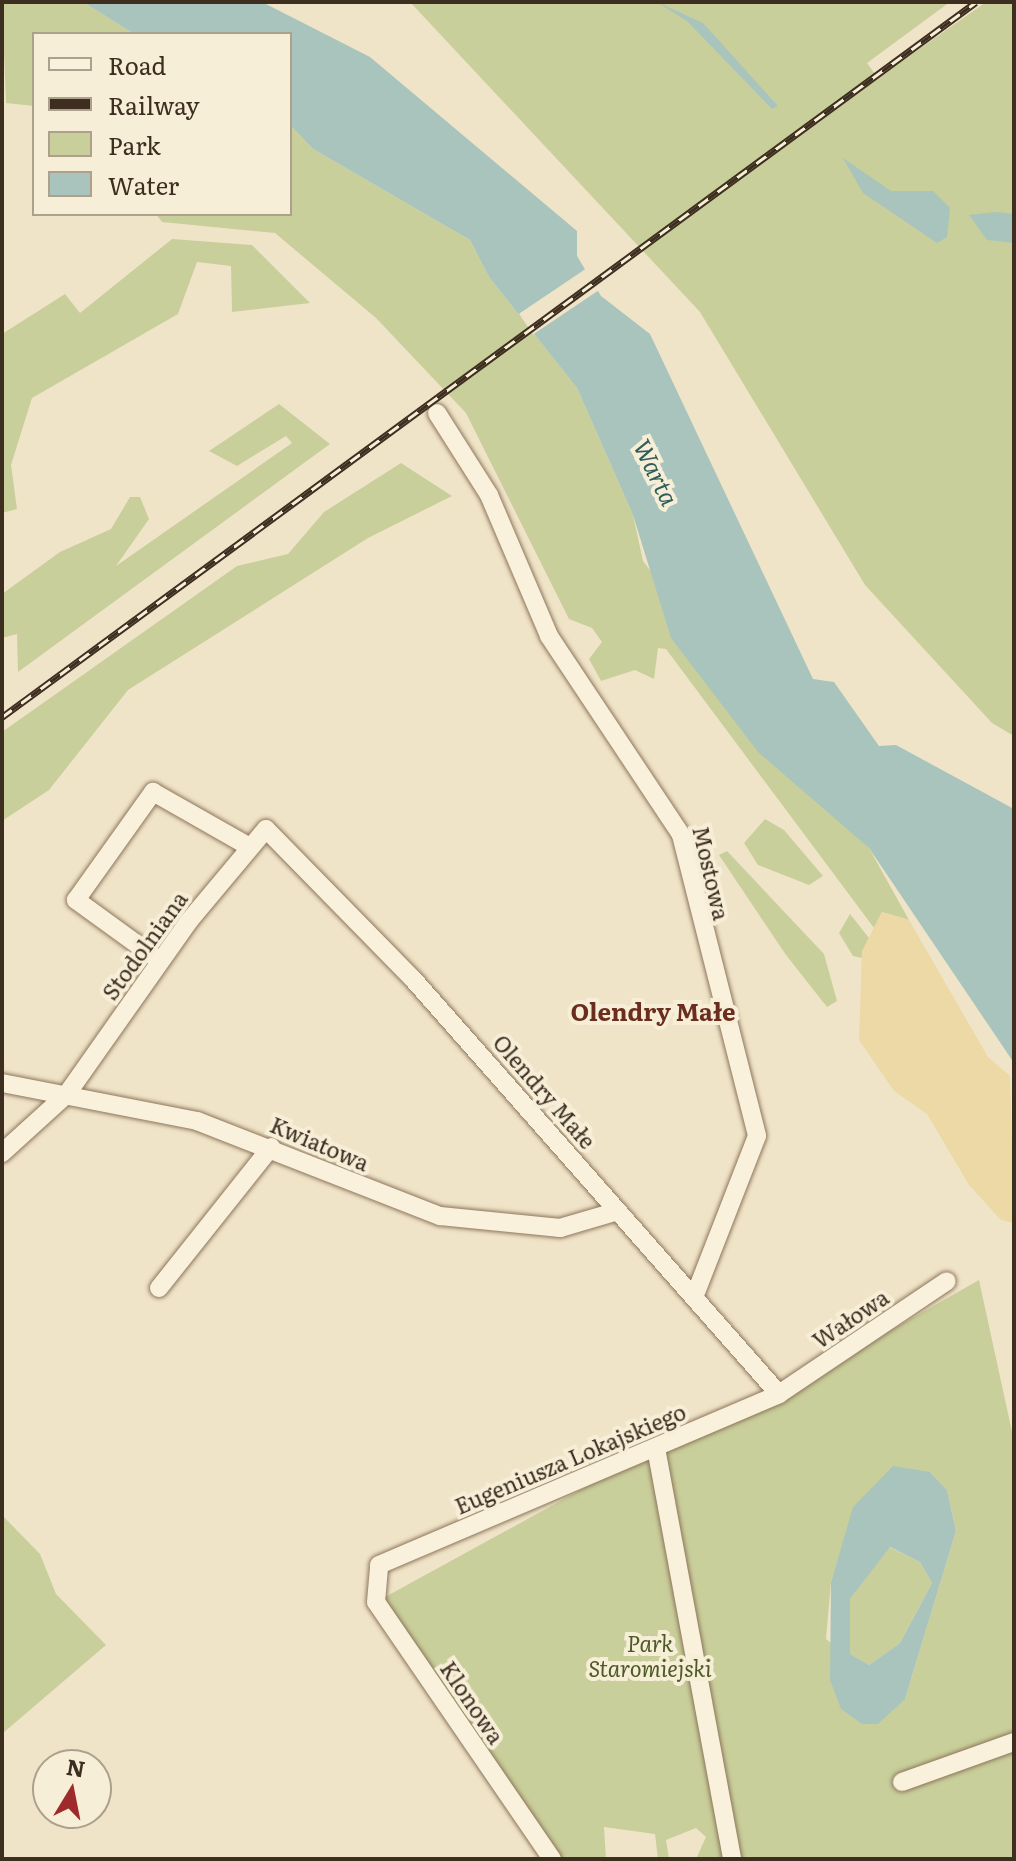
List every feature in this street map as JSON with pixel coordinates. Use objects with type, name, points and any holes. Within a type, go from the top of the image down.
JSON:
[{"type":"street","name":"Mostowa","points":[[437,413],[489,495],[549,636],[681,835],[757,1136],[695,1295]]},
{"type":"street","points":[[160,961],[76,900],[153,792],[248,846]]},
{"type":"street","name":"Olendry Małe","points":[[266,829],[413,979],[695,1295],[779,1394]]},
{"type":"street","name":"Stodolniana","points":[[2,1153],[67,1094],[160,961],[248,846],[266,829]]},
{"type":"street","name":"Kwiatowa","points":[[2,1083],[176,1115],[271,1147],[440,1216],[560,1228],[618,1211]]},
{"type":"street","points":[[159,1288],[271,1147]]},
{"type":"street","name":"Wałowa","points":[[779,1394],[947,1281]]},
{"type":"street","name":"Eugeniusza Lokajskiego","points":[[379,1565],[779,1394]]},
{"type":"street","points":[[656,1448],[732,1859]]},
{"type":"street","name":"Klonowa","points":[[379,1565],[376,1602],[552,1859]]},
{"type":"street","points":[[902,1782],[1014,1742]]},
{"type":"green space","points":[[2,2],[83,2],[131,32],[32,32],[32,106],[6,103]]},
{"type":"green space","points":[[410,2],[950,2],[867,63],[878,78],[986,2],[1014,2],[1014,736],[992,723],[865,585],[700,312]]},
{"type":"green space","points":[[292,127],[313,149],[470,240],[489,277],[577,388],[633,515],[643,561],[832,810],[869,848],[909,920],[882,912],[874,928],[666,649],[658,648],[654,679],[635,670],[601,681],[589,659],[602,642],[592,628],[569,619],[466,413],[376,318],[275,233],[162,222],[158,216],[292,216]]},
{"type":"green space","points":[[172,239],[252,245],[310,303],[232,312],[231,266],[197,262],[178,314],[32,398],[11,465],[17,509],[2,513],[2,334],[65,294],[80,313]]},
{"type":"green space","points":[[279,404],[330,444],[18,672],[17,634],[2,638],[2,594],[60,552],[111,529],[130,497],[140,497],[149,519],[116,566],[292,443],[286,436],[237,466],[209,451]]},
{"type":"green space","points":[[401,463],[452,496],[368,538],[128,690],[49,790],[2,821],[2,732],[237,566],[288,554],[324,512]]},
{"type":"green space","points":[[765,819],[784,830],[823,876],[809,885],[758,865],[744,843]]},
{"type":"green space","points":[[727,851],[824,954],[837,1001],[827,1007],[786,955],[719,855]]},
{"type":"green space","points":[[850,914],[869,938],[862,958],[853,956],[839,933]]},
{"type":"green space","name":"Park Staromiejski","points":[[979,1280],[1014,1441],[1014,1859],[696,1859],[706,1837],[696,1828],[666,1840],[669,1859],[658,1859],[655,1834],[604,1827],[606,1859],[555,1859],[376,1602],[648,1453],[779,1394]],"holes":[[[930,1472],[947,1490],[956,1531],[905,1699],[826,1639],[831,1582],[854,1507]]]},
{"type":"green space","points":[[2,1515],[40,1554],[56,1594],[106,1645],[3,1733]]},
{"type":"green space","points":[[889,1547],[920,1562],[932,1583],[900,1643],[869,1665],[850,1654],[850,1599]]},
{"type":"sand","points":[[882,912],[909,920],[988,1057],[1010,1076],[1014,1223],[1001,1220],[969,1185],[927,1114],[894,1091],[859,1040],[862,951]]},
{"type":"water","name":"Warta","points":[[83,2],[262,2],[370,57],[577,231],[577,256],[601,296],[650,334],[813,679],[834,682],[879,746],[896,745],[1014,809],[1014,1063],[869,848],[758,752],[671,638],[633,515],[577,388],[489,277],[470,240],[313,149],[292,127],[292,32],[131,32]]},
{"type":"water","points":[[657,2],[703,23],[778,106],[772,109],[687,21]]},
{"type":"water","points":[[843,158],[891,191],[933,191],[950,208],[947,237],[937,243],[863,193]]},
{"type":"water","points":[[1014,214],[1014,243],[987,240],[969,215]]},
{"type":"water","points":[[893,1466],[930,1472],[947,1490],[956,1531],[905,1699],[878,1724],[862,1724],[841,1709],[830,1680],[831,1582],[853,1507]],"holes":[[[890,1547],[920,1562],[932,1583],[900,1643],[869,1665],[850,1654],[850,1599]]]},
{"type":"pier","points":[[587,268],[601,289],[533,335],[519,314]]},
{"type":"railway","points":[[2,717],[976,2]]},
{"type":"district","name":"Olendry Małe","points":[[653,1011]]}]
